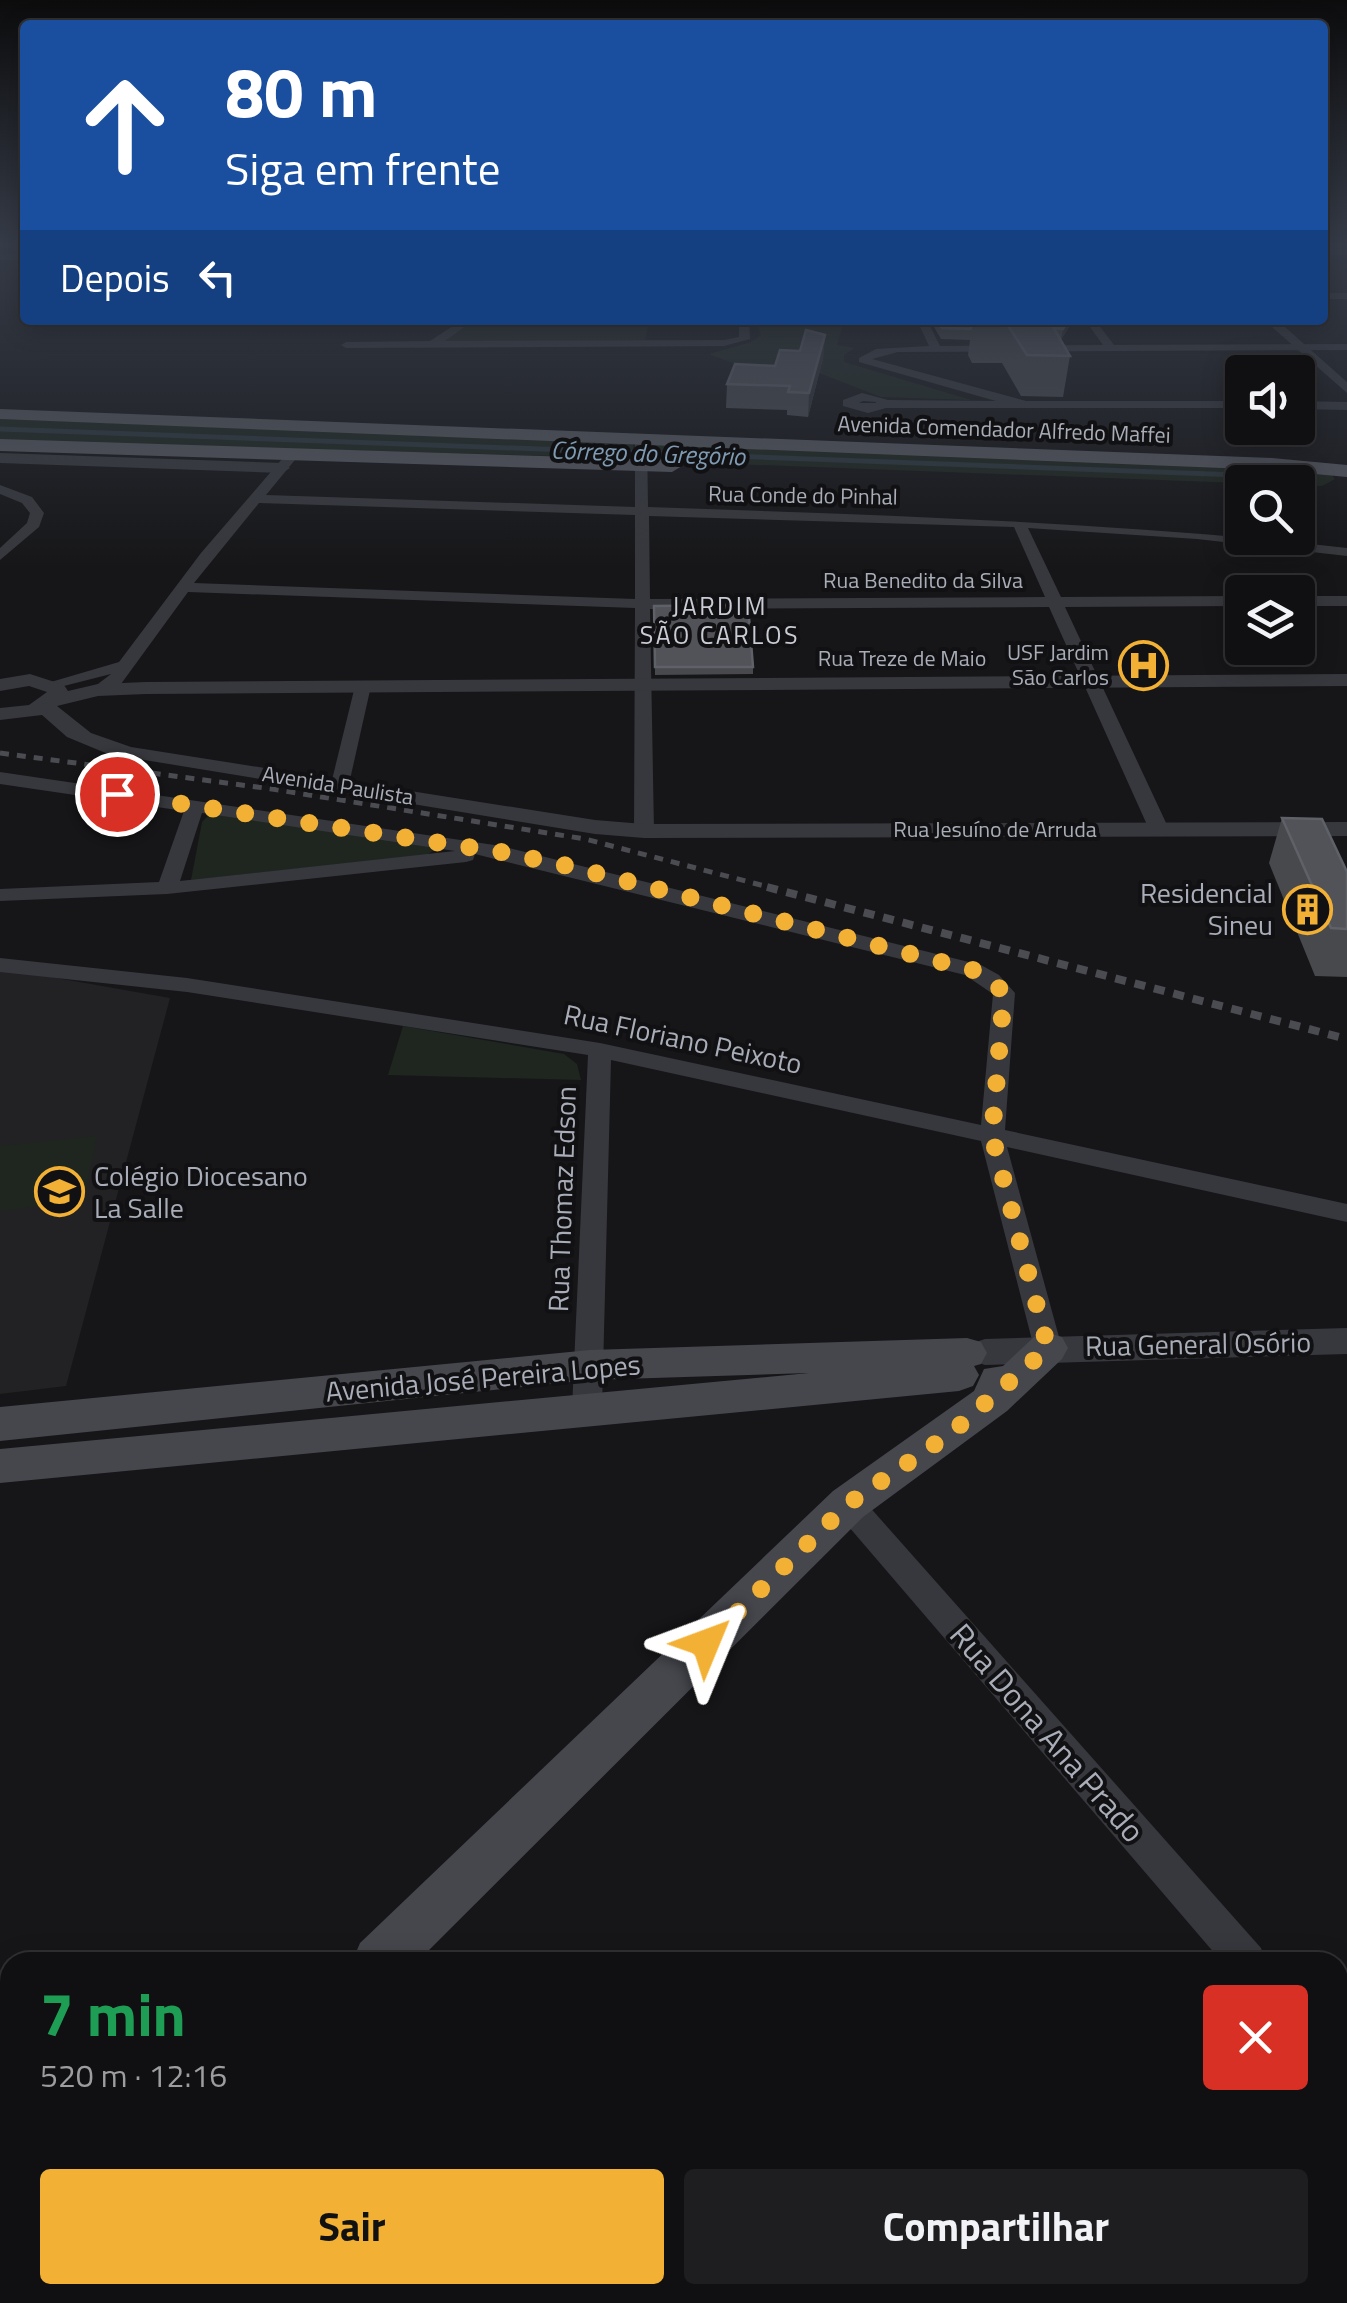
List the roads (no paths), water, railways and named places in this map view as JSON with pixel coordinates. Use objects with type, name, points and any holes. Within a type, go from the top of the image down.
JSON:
[{"type":"main road","name":"Avenida Comendador Alfredo Maffei","points":[[0,414],[641,453],[1336,470]]},
{"type":"main road","name":"Avenida Comendador Alfredo Maffei","points":[[0,445],[288,462],[641,453],[699,467]]},
{"type":"main road","points":[[1336,470],[1342,482],[1313,490],[1347,491]]},
{"type":"main road","points":[[398,1952],[848,1504],[951,1433],[978,1374],[1048,1348]]},
{"type":"main road","name":"Avenida José Pereira Lopes","points":[[0,1424],[590,1365],[978,1374]]},
{"type":"main road","name":"Avenida José Pereira Lopes","points":[[0,1466],[978,1374]]},
{"type":"street","points":[[874,353],[864,360],[897,373],[1028,405]]},
{"type":"street","points":[[1308,353],[1347,389]]},
{"type":"street","points":[[884,404],[1225,406]]},
{"type":"street","points":[[1315,406],[1347,406]]},
{"type":"street","points":[[641,453],[644,831]]},
{"type":"street","points":[[0,461],[20,458],[288,462]]},
{"type":"street","name":"Rua Treze de Maio","points":[[98,690],[115,680],[219,540],[288,462]]},
{"type":"street","points":[[0,489],[27,500],[37,512],[34,524],[0,556]]},
{"type":"street","name":"Rua Conde do Pinhal","points":[[256,499],[1019,523],[1197,535],[1347,552]]},
{"type":"street","points":[[1019,523],[1158,828]]},
{"type":"street","name":"Rua Benedito da Silva","points":[[184,587],[641,604],[1225,601]]},
{"type":"street","points":[[1315,601],[1347,601]]},
{"type":"street","points":[[0,714],[20,714],[127,664]]},
{"type":"street","points":[[0,685],[30,680],[50,697]]},
{"type":"street","name":"Rua Treze de Maio","points":[[50,697],[98,690],[363,686],[1347,680]]},
{"type":"street","points":[[340,784],[363,686]]},
{"type":"street","name":"Avenida Paulista","points":[[50,697],[67,730],[100,745],[595,827],[644,831]]},
{"type":"street","name":"Avenida Paulista","points":[[0,778],[501,852]]},
{"type":"street","points":[[167,888],[195,805]]},
{"type":"street","name":"Rua Jesuíno de Arruda","points":[[644,831],[1347,829]]},
{"type":"street","points":[[0,895],[167,888],[501,852],[973,970],[1004,993],[992,1136],[1048,1348]]},
{"type":"street","name":"Rua Floriano Peixoto","points":[[0,965],[187,985],[600,1050],[1347,1213]]},
{"type":"street","name":"Rua Thomaz Edson","points":[[587,1409],[600,1050]]},
{"type":"street","name":"Rua General Osório","points":[[1048,1348],[1347,1340]]},
{"type":"street","name":"Rua Dona Ana Prado","points":[[848,1504],[1238,1952]]},
{"type":"waterway","name":"Córrego do Gregório","points":[[0,429],[1225,474]]},
{"type":"railway","points":[[0,753],[272,789],[585,839],[776,889]]},
{"type":"railway","points":[[767,887],[1347,1039]]},
{"type":"place","name":"USF Jardim São Carlos","points":[[1144,665]]},
{"type":"place","name":"Residencial Sineu","points":[[1308,909]]},
{"type":"place","name":"Colégio Diocesano La Salle","points":[[59,1192]]},
{"type":"district","name":"JARDIM SÃO CARLOS","points":[[720,620]]}]
